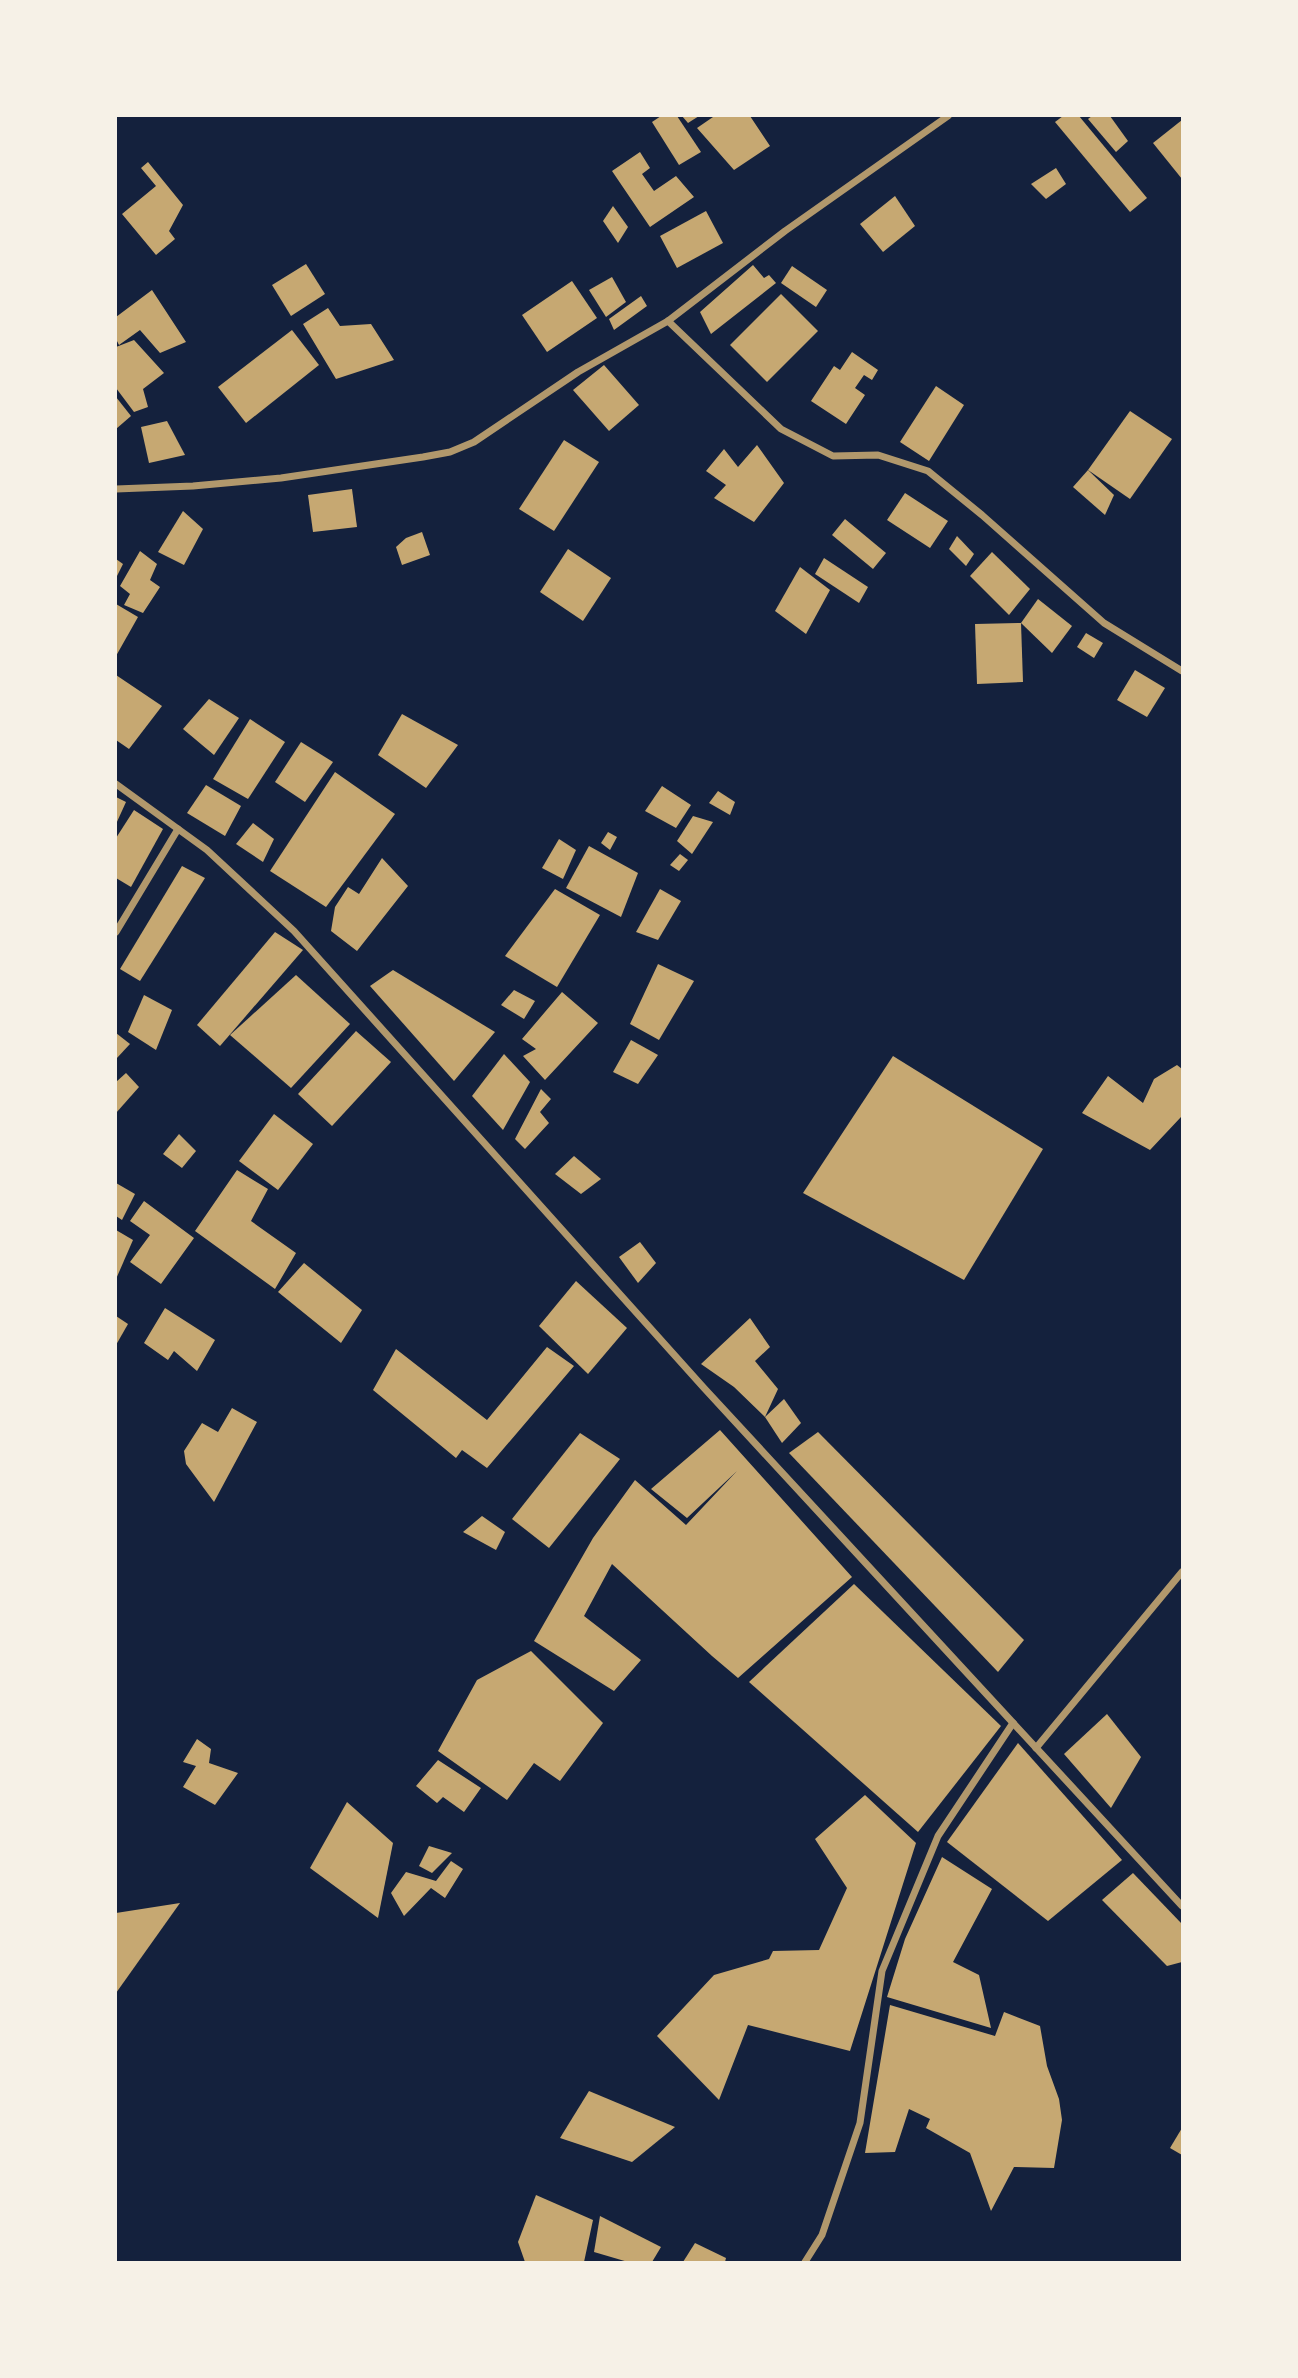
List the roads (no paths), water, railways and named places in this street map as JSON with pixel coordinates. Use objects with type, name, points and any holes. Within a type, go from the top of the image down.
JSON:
[{"type":"street","points":[[116,489],[193,486],[281,478],[450,452],[474,442],[578,372],[668,321],[785,232],[948,116]]},
{"type":"street","points":[[668,321],[781,429],[833,457],[878,455],[928,471],[1104,623],[1182,671]]},
{"type":"street","points":[[116,784],[207,850],[294,930],[704,1388],[1182,1906]]},
{"type":"street","points":[[116,932],[178,829]]},
{"type":"street","points":[[1036,1748],[1182,1572]]},
{"type":"street","points":[[805,2263],[822,2235],[860,2123],[882,1971],[938,1836],[1013,1723]]}]
